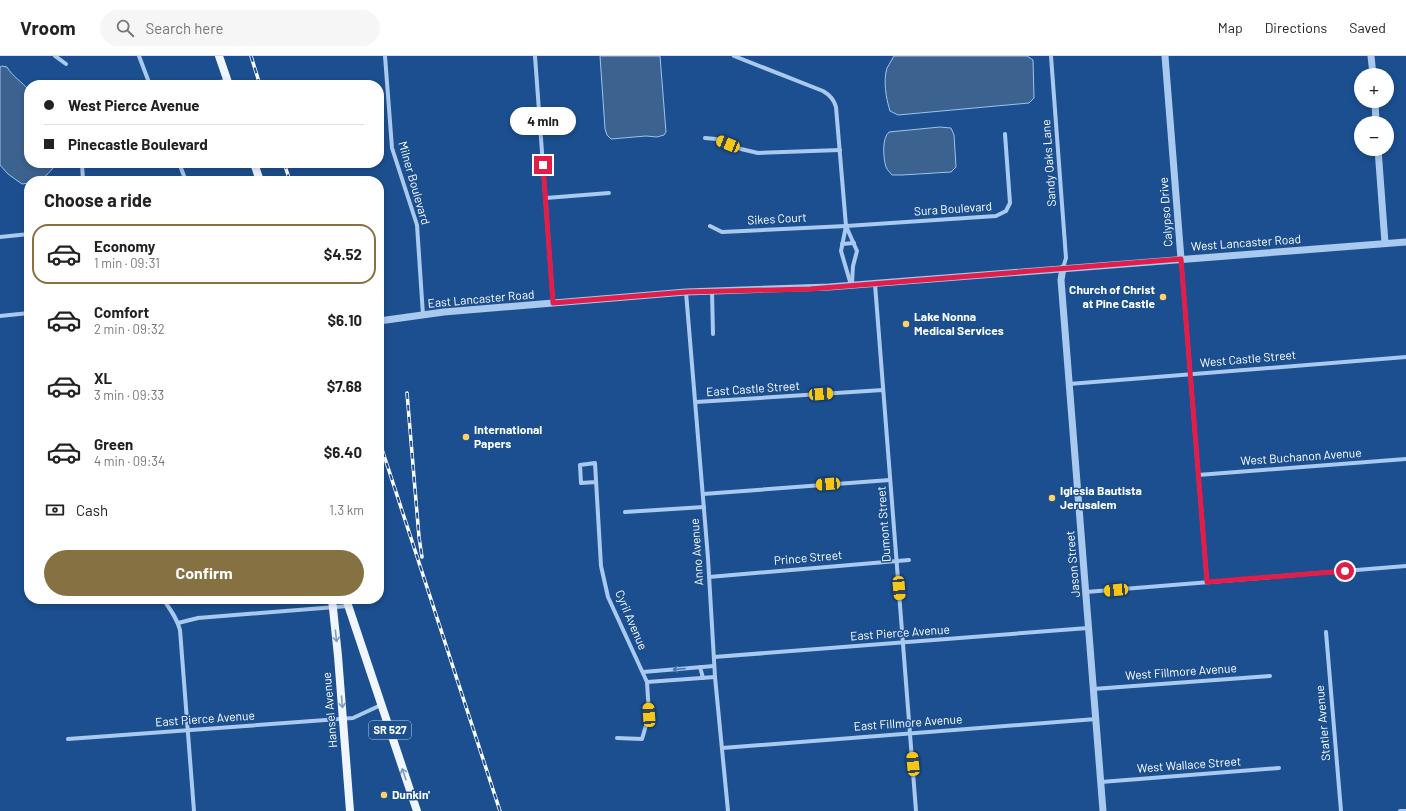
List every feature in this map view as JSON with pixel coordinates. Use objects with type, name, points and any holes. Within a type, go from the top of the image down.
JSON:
[{"type":"main road","points":[[219,56],[227,80]]},
{"type":"main road","name":"Hansel Avenue","points":[[333,604],[350,811]]},
{"type":"main road","name":"SR 527","points":[[347,604],[417,811]]},
{"type":"street","points":[[55,56],[66,64]]},
{"type":"street","points":[[139,56],[148,80]]},
{"type":"street","name":"Milner Boulevard","points":[[385,56],[392,148],[417,224],[423,315]]},
{"type":"street","points":[[535,56],[553,303]]},
{"type":"street","points":[[734,56],[828,94],[832,98],[836,107],[846,226],[841,254],[852,285]]},
{"type":"street","name":"Sandy Oaks Lane","points":[[1051,56],[1066,258],[1063,268]]},
{"type":"street","name":"Calypso Drive","points":[[1165,56],[1207,582]]},
{"type":"street","points":[[1371,56],[1372,68]]},
{"type":"street","name":"Sura Boulevard","points":[[846,226],[996,216],[1002,214],[1006,211],[1010,203],[1005,134]]},
{"type":"street","points":[[705,138],[716,139],[741,149],[758,152],[840,150]]},
{"type":"street","points":[[1379,156],[1385,243]]},
{"type":"street","points":[[546,198],[609,193]]},
{"type":"street","name":"Sikes Court","points":[[710,226],[722,232],[846,226]]},
{"type":"street","points":[[846,226],[857,254],[853,266],[852,285]]},
{"type":"street","points":[[0,237],[24,235]]},
{"type":"street","name":"West Lancaster Road","points":[[1063,268],[1406,242]]},
{"type":"street","points":[[842,244],[854,244]]},
{"type":"street","name":"East Lancaster Road","points":[[384,320],[444,312],[686,292],[779,290],[875,284],[1063,268]]},
{"type":"street","name":"Jason Street","points":[[1063,268],[1061,280],[1068,384],[1103,811]]},
{"type":"street","name":"Dumont Street","points":[[875,284],[916,811]]},
{"type":"street","points":[[712,291],[713,334]]},
{"type":"street","name":"Anno Avenue","points":[[686,292],[704,506],[714,666],[728,811]]},
{"type":"street","points":[[0,316],[24,314]]},
{"type":"street","name":"West Castle Street","points":[[1068,384],[1406,357]]},
{"type":"street","name":"East Castle Street","points":[[696,402],[884,390]]},
{"type":"street","name":"West Buchanon Avenue","points":[[1198,475],[1406,459]]},
{"type":"street","name":"Cyril Avenue","points":[[596,482],[580,483],[580,464],[595,463],[602,566],[608,597],[647,682],[649,715],[642,739],[618,738]]},
{"type":"street","points":[[703,494],[890,480]]},
{"type":"street","points":[[625,512],[704,506]]},
{"type":"street","name":"Prince Street","points":[[709,577],[909,560]]},
{"type":"street","points":[[1086,592],[1406,566]]},
{"type":"street","points":[[166,604],[178,623],[180,630],[194,811]]},
{"type":"street","points":[[178,623],[198,618],[333,608],[344,604]]},
{"type":"street","name":"East Pierce Avenue","points":[[714,657],[1088,628]]},
{"type":"street","name":"Statler Avenue","points":[[1326,632],[1341,811]]},
{"type":"street","points":[[643,672],[714,666]]},
{"type":"street","points":[[700,667],[703,678]]},
{"type":"street","name":"West Fillmore Avenue","points":[[1093,688],[1270,676]]},
{"type":"street","points":[[647,682],[715,677]]},
{"type":"street","name":"East Pierce Avenue","points":[[68,740],[352,718],[381,705]]},
{"type":"street","name":"East Fillmore Avenue","points":[[722,748],[1096,719]]},
{"type":"street","name":"West Wallace Street","points":[[1101,782],[1279,768]]},
{"type":"street","points":[[1400,811],[1406,810]]},
{"type":"water","points":[[600,56],[660,56],[666,132],[664,135],[657,137],[646,136],[611,139],[607,135],[605,129]]},
{"type":"water","points":[[894,56],[1027,56],[1033,60],[1034,98],[1029,103],[898,115],[890,111],[887,101],[885,78],[887,68]]},
{"type":"water","points":[[0,67],[7,67],[24,85],[24,168],[53,168],[45,176],[24,176],[24,184],[22,184],[8,174],[0,165]]},
{"type":"water","points":[[940,127],[951,128],[954,135],[956,167],[951,172],[892,175],[886,167],[884,158],[884,143],[889,132]]},
{"type":"railway","points":[[251,56],[258,80]]},
{"type":"railway","points":[[286,168],[288,176]]},
{"type":"railway","points":[[407,393],[422,557]]},
{"type":"railway","points":[[384,455],[500,811]]},
{"type":"place","name":"Church of Christ at Pine Castle","points":[[1163,297]]},
{"type":"place","name":"Lake Nonna Medical Services","points":[[906,324]]},
{"type":"place","name":"International Papers","points":[[466,437]]},
{"type":"place","name":"Iglesia Bautista Jerusalem","points":[[1052,498]]},
{"type":"place","name":"Dunkin'","points":[[384,795]]},
{"type":"route","points":[[543,165],[553,303],[686,292],[810,289],[1181,259],[1207,582],[1345,571]]}]
